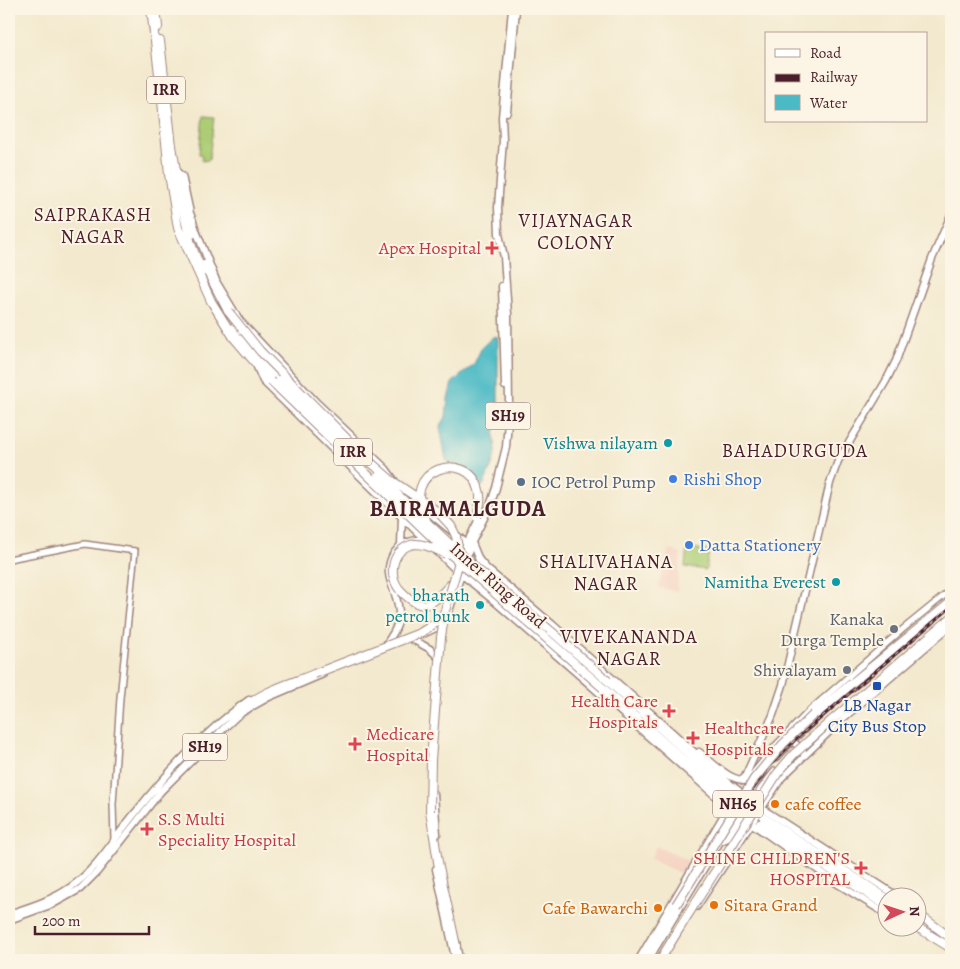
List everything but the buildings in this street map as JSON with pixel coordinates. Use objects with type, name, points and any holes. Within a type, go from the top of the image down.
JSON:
[{"type":"highway","name":"Inner Ring Road","points":[[151,9],[165,103],[188,221]]},
{"type":"highway","name":"Inner Ring Road","points":[[156,9],[165,103],[169,174],[178,228],[211,301],[234,338],[256,359]]},
{"type":"highway","name":"IRR","points":[[188,221],[191,244],[210,288],[235,331],[256,359]]},
{"type":"highway","points":[[188,221],[208,275],[228,311],[260,351],[367,459],[391,480],[438,512],[451,526],[456,536],[459,555],[456,573],[442,619],[431,760],[430,811],[438,862],[456,946]]},
{"type":"highway","points":[[266,350],[256,359],[274,379]]},
{"type":"highway","name":"IRR","points":[[274,379],[311,411],[472,565],[551,631],[636,717],[729,799]]},
{"type":"highway","name":"IRR","points":[[274,379],[455,559],[606,685]]},
{"type":"highway","points":[[430,526],[419,502],[422,483],[428,476],[444,467],[462,470],[476,482],[480,499],[476,520]]},
{"type":"highway","points":[[451,584],[435,601],[426,604],[415,603],[394,582],[392,569],[396,556],[406,547],[415,545],[425,545],[455,559]]},
{"type":"highway","name":"NH65","points":[[643,960],[754,779],[783,744],[814,714],[879,660],[882,661],[951,602]]},
{"type":"highway","name":"NH65","points":[[658,960],[777,774],[793,755],[951,616]]},
{"type":"highway","points":[[239,714],[249,703],[264,695],[420,633],[442,619]]},
{"type":"highway","points":[[896,674],[898,664]]},
{"type":"highway","points":[[606,685],[612,691]]},
{"type":"highway","name":"IRR","points":[[612,691],[659,723],[729,799]]},
{"type":"highway","points":[[636,717],[641,729]]},
{"type":"highway","points":[[878,893],[762,821],[878,900]]},
{"type":"highway","points":[[928,921],[951,938]]},
{"type":"highway","points":[[928,933],[950,946]]},
{"type":"main road","name":"SH19","points":[[9,914],[50,898],[71,887],[92,867],[156,787],[214,728],[234,711],[259,694],[442,619],[454,569],[490,506],[498,472],[505,427],[506,352],[500,258],[502,250],[499,234],[498,207],[503,132],[502,118],[512,9]]},
{"type":"main road","name":"SH19","points":[[503,132],[508,108],[516,9]]},
{"type":"main road","points":[[746,780],[756,751],[773,715],[783,685],[830,483],[838,461],[896,361],[932,259],[951,215]]},
{"type":"main road","name":"Inner Ring Road","points":[[188,221],[217,283],[240,321],[317,403],[386,469],[396,483],[418,504],[469,543]]},
{"type":"main road","name":"Inner Ring Road","points":[[256,359],[264,381],[454,569],[606,685],[641,729],[729,799],[739,816],[838,884],[878,909]]},
{"type":"main road","name":"SH19","points":[[9,920],[53,904],[80,889],[97,872],[161,791],[239,714],[269,697],[412,639],[442,619],[457,592],[460,574],[476,520],[486,504],[498,472]]},
{"type":"main road","points":[[381,497],[396,483]]},
{"type":"main road","points":[[401,545],[402,517]]},
{"type":"main road","points":[[388,642],[397,626],[399,616],[388,566],[396,550],[401,545],[448,528]]},
{"type":"main road","points":[[469,543],[488,571],[553,625],[606,685]]},
{"type":"main road","points":[[457,592],[467,586],[475,586],[478,575],[482,571],[488,571]]},
{"type":"main road","points":[[750,799],[798,747],[858,693],[951,616]]},
{"type":"main road","points":[[442,619],[431,764],[438,840],[453,919],[458,960]]},
{"type":"main road","points":[[442,619],[441,685],[427,784],[429,827],[442,901],[458,960]]},
{"type":"main road","points":[[412,639],[430,649],[438,657]]},
{"type":"main road","name":"NH65","points":[[739,816],[750,799],[759,779],[775,758],[882,661]]},
{"type":"main road","name":"IRR","points":[[606,685],[635,699],[659,723],[760,808],[881,886]]},
{"type":"main road","points":[[659,723],[668,726],[736,780],[759,779]]},
{"type":"main road","points":[[792,741],[804,750],[804,755]]},
{"type":"main road","points":[[779,742],[785,748]]},
{"type":"main road","points":[[756,751],[766,758],[769,766]]},
{"type":"main road","points":[[766,758],[775,758]]},
{"type":"main road","points":[[648,960],[708,862],[739,816]]},
{"type":"main road","points":[[717,827],[740,840]]},
{"type":"main road","points":[[704,849],[708,862]]},
{"type":"main road","points":[[658,960],[713,868],[724,866]]},
{"type":"street","points":[[9,558],[86,544],[135,551],[120,698],[113,804],[114,839]]},
{"type":"street","points":[[746,780],[810,710],[951,590]]},
{"type":"street","points":[[664,960],[760,808],[782,778],[842,719],[951,626]]},
{"type":"street","points":[[638,960],[717,827],[729,799]]},
{"type":"shaded area","points":[[669,550],[681,553],[677,591],[658,588]]},
{"type":"shaded area","points":[[656,846],[688,861],[682,874],[650,859]]},
{"type":"green space","points":[[203,116],[214,117],[209,160],[202,161],[202,155],[199,154]]},
{"type":"green space","points":[[687,547],[709,551],[706,570],[685,567]]},
{"type":"water","points":[[494,336],[498,340],[498,422],[494,434],[496,452],[483,486],[446,460],[440,427],[446,417],[452,383],[474,364],[482,347]]},
{"type":"tunnel","points":[[732,793],[754,810]]},
{"type":"tunnel","points":[[727,799],[750,817]]},
{"type":"railway","points":[[751,792],[770,766],[798,737],[951,607]]},
{"type":"place","name":"Apex Hospital","points":[[492,248]]},
{"type":"place","name":"Vishwa nilayam","points":[[668,443]]},
{"type":"place","name":"Rishi Shop","points":[[673,479]]},
{"type":"place","name":"IOC Petrol Pump","points":[[521,482]]},
{"type":"place","name":"Datta Stationery","points":[[689,545]]},
{"type":"place","name":"Namitha Everest","points":[[836,582]]},
{"type":"place","name":"bharath petrol bunk","points":[[480,605]]},
{"type":"place","name":"Kanaka Durga Temple","points":[[894,629]]},
{"type":"place","name":"Shivalayam","points":[[847,670]]},
{"type":"place","name":"LB Nagar City Bus Stop","points":[[877,686]]},
{"type":"place","name":"Health Care Hospitals","points":[[669,711]]},
{"type":"place","name":"Healthcare Hospitals","points":[[693,738]]},
{"type":"place","name":"Medicare Hospital","points":[[355,744]]},
{"type":"place","name":"cafe coffee","points":[[775,804]]},
{"type":"place","name":"S.S Multi Speciality Hospital","points":[[147,829]]},
{"type":"place","name":"SHINE CHILDREN'S HOSPITAL","points":[[861,868]]},
{"type":"place","name":"Sitara Grand","points":[[714,905]]},
{"type":"place","name":"Cafe Bawarchi","points":[[658,908]]},
{"type":"district","name":"SAIPRAKASH NAGAR","points":[[93,226]]},
{"type":"district","name":"VIJAYNAGAR COLONY","points":[[576,232]]},
{"type":"district","name":"BAHADURGUDA","points":[[795,451]]},
{"type":"district","name":"BAIRAMALGUDA","points":[[458,509]]},
{"type":"district","name":"SHALIVAHANA NAGAR","points":[[606,573]]},
{"type":"district","name":"VIVEKANANDA NAGAR","points":[[629,648]]}]
